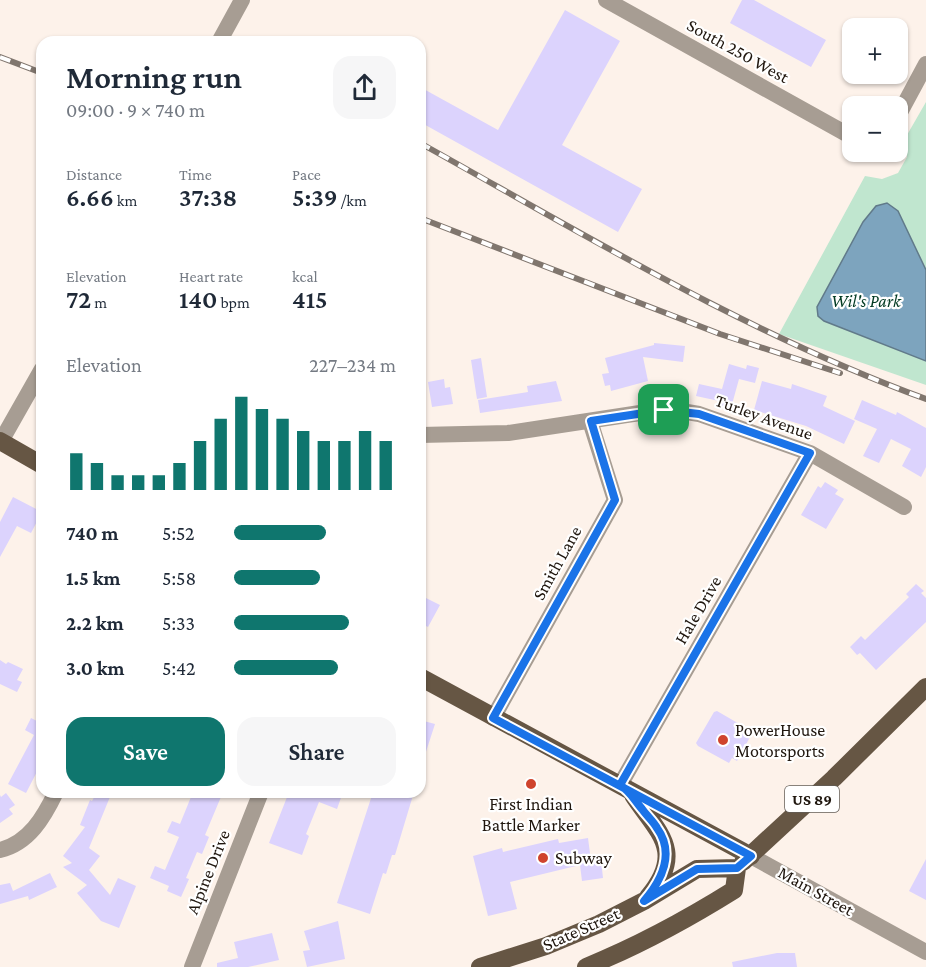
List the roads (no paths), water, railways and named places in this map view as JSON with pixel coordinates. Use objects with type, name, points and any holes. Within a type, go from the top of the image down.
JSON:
[{"type":"main road","points":[[0,442],[36,462]]},
{"type":"main road","name":"Main Street","points":[[426,680],[751,856]]},
{"type":"main road","name":"US 89","points":[[737,868],[834,778],[926,687]]},
{"type":"main road","points":[[625,788],[664,839],[666,852],[661,876],[644,901]]},
{"type":"main road","name":"State Street","points":[[480,967],[546,946],[599,924],[644,901],[697,869],[737,868],[734,890],[648,940],[586,967]]},
{"type":"main road","points":[[521,967],[546,946]]},
{"type":"street","points":[[222,36],[242,0]]},
{"type":"street","name":"South 250 West","points":[[606,0],[842,130]]},
{"type":"street","points":[[908,98],[926,64]]},
{"type":"street","points":[[0,442],[36,379]]},
{"type":"street","name":"Turley Avenue","points":[[426,435],[508,433],[653,411],[681,411],[699,414],[810,453],[904,507]]},
{"type":"street","name":"Smith Lane","points":[[493,718],[615,500],[591,421]]},
{"type":"street","name":"Hale Drive","points":[[625,788],[810,453]]},
{"type":"street","points":[[0,850],[6,849],[27,836],[45,815],[53,798]]},
{"type":"street","name":"Alpine Drive","points":[[192,967],[259,798]]},
{"type":"street","name":"Main Street","points":[[751,856],[926,952]]},
{"type":"water","points":[[887,203],[898,211],[926,270],[926,361],[824,321],[818,316],[817,307],[863,222],[876,206]]},
{"type":"railway","points":[[0,57],[36,71]]},
{"type":"railway","points":[[426,146],[731,314],[795,345],[926,399]]},
{"type":"railway","points":[[426,220],[720,334],[840,373]]},
{"type":"place","name":"PowerHouse Motorsports","points":[[723,740]]},
{"type":"place","name":"First Indian Battle Marker","points":[[531,784]]},
{"type":"place","name":"Subway","points":[[543,858]]},
{"type":"park label","name":"Wil's Park","points":[[866,301]]}]
